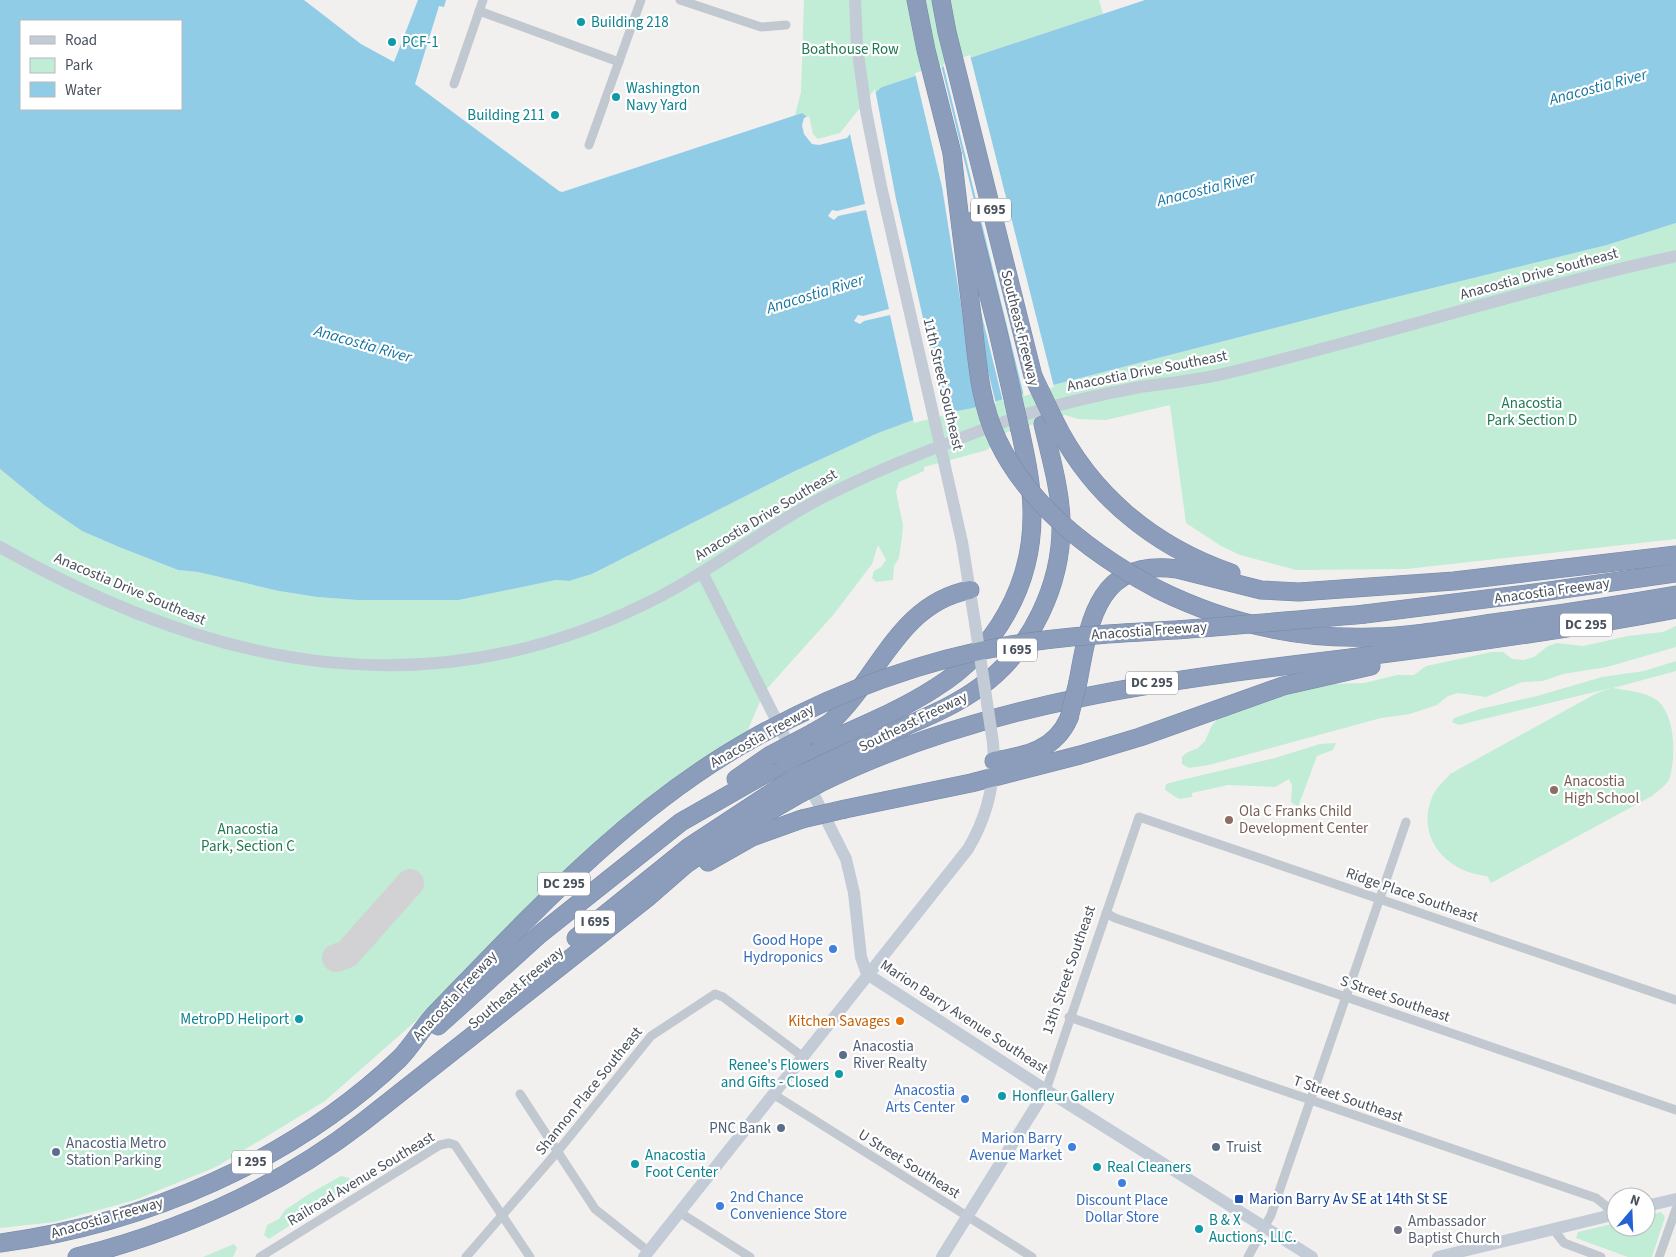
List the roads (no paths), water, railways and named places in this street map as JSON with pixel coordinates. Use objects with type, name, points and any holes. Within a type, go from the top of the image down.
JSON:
[{"type":"highway","name":"Southeast Freeway","points":[[402,1056],[540,934],[681,822],[805,752],[936,688],[979,653],[1000,625],[1020,584],[1031,539],[1031,494],[1020,430],[998,332],[926,50],[916,0]]},
{"type":"highway","name":"Southeast Freeway","points":[[817,776],[962,699],[990,679],[1022,644],[1048,594],[1056,568],[1060,540],[1058,495],[1049,422],[1032,376],[950,44],[941,0]]},
{"type":"highway","points":[[952,153],[980,382],[986,408],[998,442],[1023,481],[1060,520],[1110,560],[1157,589],[1207,611],[1250,624],[1297,634],[1354,638],[1448,630],[1676,595]]},
{"type":"highway","points":[[1049,422],[1099,488],[1132,519],[1170,545],[1219,569],[1263,582],[1299,588],[1344,590]]},
{"type":"highway","points":[[647,898],[752,837],[802,819],[845,809],[994,760],[1028,755],[1044,748],[1058,736],[1069,718],[1089,625],[1096,606],[1112,586],[1139,571],[1156,567],[1177,569],[1271,592],[1344,590],[1509,576],[1676,555]]},
{"type":"highway","name":"Anacostia Freeway","points":[[0,1243],[82,1228],[169,1200],[252,1162],[330,1113],[402,1056],[425,1024],[546,899],[616,835],[688,778],[752,739],[816,706],[868,685],[929,664],[992,649],[1083,636],[1365,614],[1533,594],[1676,573]]},
{"type":"highway","points":[[681,822],[769,756],[831,722],[901,632],[918,615],[950,596],[970,590]]},
{"type":"highway","name":"Anacostia Freeway","points":[[76,1257],[168,1229],[246,1195],[302,1164],[342,1138],[647,898],[686,864],[798,785],[817,776],[865,762],[986,719],[1067,699],[1194,677],[1496,638],[1676,609]]},
{"type":"highway","points":[[994,760],[1102,749],[1298,682],[1496,638]]},
{"type":"highway","name":"Southeast Freeway","points":[[410,1083],[448,1046],[640,885],[689,847],[798,785]]},
{"type":"highway","points":[[0,1232],[82,1228]]},
{"type":"main road","name":"11th Street Southeast","points":[[855,0],[857,46],[866,111],[881,186],[944,462],[970,590],[994,760]]},
{"type":"main road","name":"Anacostia Drive Southeast","points":[[0,547],[75,586],[152,619],[207,639],[293,659],[360,666],[455,661],[534,646],[600,624],[657,598],[771,528],[847,485],[898,463],[1027,414],[1118,391],[1226,373],[1676,256]]},
{"type":"main road","name":"Marion Barry Avenue Southeast","points":[[702,572],[846,860],[854,893],[860,952],[867,974],[1046,1090],[1312,1257]]},
{"type":"main road","points":[[646,1254],[867,974],[951,873],[975,837],[987,805],[994,760]]},
{"type":"main road","name":"13th Street Southeast","points":[[942,1257],[1046,1090]]},
{"type":"main road","points":[[1656,1204],[1676,1199]]},
{"type":"main road","points":[[1438,1257],[1606,1217]]},
{"type":"street","points":[[454,84],[483,0]]},
{"type":"street","points":[[589,145],[641,0]]},
{"type":"street","points":[[680,0],[761,28],[786,26]]},
{"type":"street","points":[[479,11],[619,62]]},
{"type":"street","name":"Ridge Place Southeast","points":[[1139,817],[1676,1000]]},
{"type":"street","name":"13th Street Southeast","points":[[1046,1090],[1139,817]]},
{"type":"street","points":[[1248,1257],[1265,1227],[1311,1100],[1406,822]]},
{"type":"street","name":"S Street Southeast","points":[[1106,913],[1115,918],[1676,1110]]},
{"type":"street","name":"Shannon Place Southeast","points":[[466,1257],[558,1151],[651,1036],[715,994],[723,996],[802,1056]]},
{"type":"street","name":"T Street Southeast","points":[[1070,1017],[1596,1198],[1606,1206]]},
{"type":"street","points":[[520,1094],[595,1209],[646,1254]]},
{"type":"street","name":"U Street Southeast","points":[[773,1094],[1032,1257]]},
{"type":"street","name":"Railroad Avenue Southeast","points":[[260,1257],[443,1144],[455,1146],[530,1257]]},
{"type":"street","points":[[1660,1257],[1676,1209]]},
{"type":"street","points":[[679,1212],[750,1257]]},
{"type":"street","points":[[1554,1230],[1564,1243],[1601,1257]]},
{"type":"water","name":"Anacostia River","points":[[0,0],[304,0],[361,44],[394,62],[418,0],[446,0],[444,7],[439,6],[415,84],[562,192],[802,113],[806,116],[810,135],[817,141],[841,135],[869,98],[882,87],[1145,0],[1676,0],[1676,223],[1607,245],[1360,306],[1053,385],[973,408],[916,419],[878,433],[793,472],[592,574],[569,581],[556,580],[459,600],[357,600],[317,597],[279,591],[198,572],[178,570],[82,531],[44,505],[0,469]]},
{"type":"place","name":"Building 218","points":[[581,22]]},
{"type":"place","name":"PCF-1","points":[[392,42]]},
{"type":"place","name":"Washington Navy Yard","points":[[616,97]]},
{"type":"place","name":"Building 211","points":[[555,115]]},
{"type":"place","name":"Anacostia High School","points":[[1554,790]]},
{"type":"place","name":"Ola C Franks Child Development Center","points":[[1229,820]]},
{"type":"place","name":"Good Hope Hydroponics","points":[[833,949]]},
{"type":"place","name":"MetroPD Heliport","points":[[299,1019]]},
{"type":"place","name":"Kitchen Savages","points":[[900,1021]]},
{"type":"place","name":"Anacostia River Realty","points":[[843,1055]]},
{"type":"place","name":"Renee's Flowers and Gifts - Closed","points":[[839,1074]]},
{"type":"place","name":"Honfleur Gallery","points":[[1002,1096]]},
{"type":"place","name":"Anacostia Arts Center","points":[[965,1099]]},
{"type":"place","name":"PNC Bank","points":[[781,1128]]},
{"type":"place","name":"Marion Barry Avenue Market","points":[[1072,1147]]},
{"type":"place","name":"Truist","points":[[1216,1147]]},
{"type":"place","name":"Anacostia Metro Station Parking","points":[[56,1152]]},
{"type":"place","name":"Anacostia Foot Center","points":[[635,1164]]},
{"type":"place","name":"Real Cleaners","points":[[1097,1167]]},
{"type":"place","name":"Discount Place Dollar Store","points":[[1122,1183]]},
{"type":"place","name":"Marion Barry Av SE at 14th St SE","points":[[1239,1199]]},
{"type":"place","name":"2nd Chance Convenience Store","points":[[720,1206]]},
{"type":"place","name":"B & X Auctions, LLC.","points":[[1199,1229]]},
{"type":"place","name":"Ambassador Baptist Church","points":[[1398,1230]]},
{"type":"park label","name":"Boathouse Row","points":[[850,49]]},
{"type":"park label","name":"Anacostia Park Section D","points":[[1532,412]]},
{"type":"park label","name":"Anacostia Park, Section C","points":[[248,838]]}]
